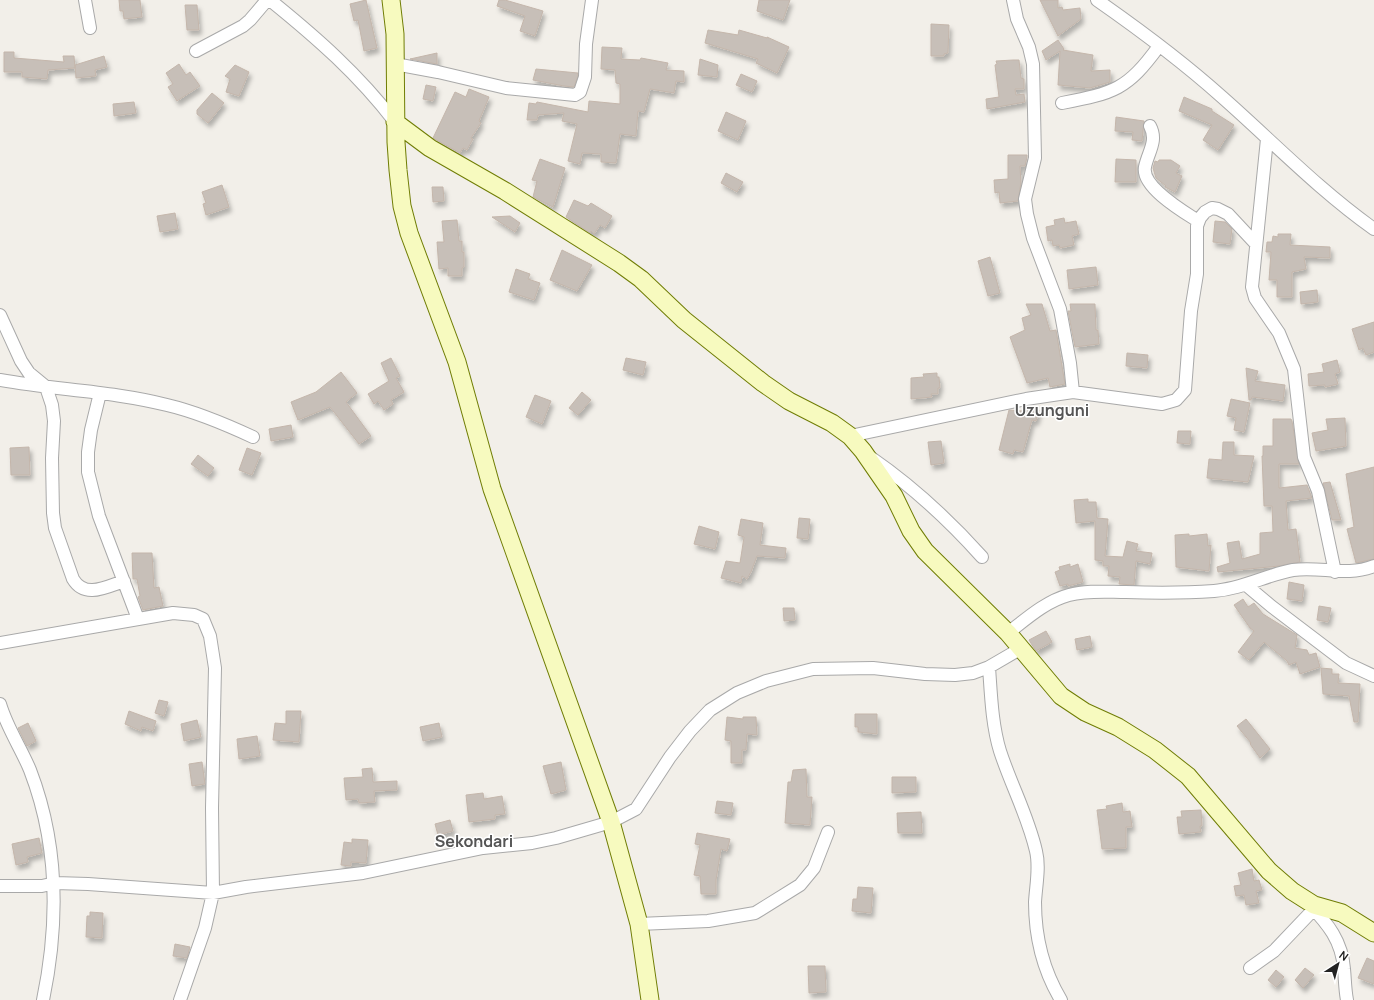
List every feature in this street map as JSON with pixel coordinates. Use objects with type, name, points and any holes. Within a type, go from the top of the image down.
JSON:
[{"type":"street","points":[[85,0],[90,28]]},
{"type":"street","points":[[196,51],[243,26],[267,0]]},
{"type":"street","points":[[270,0],[340,58],[370,90],[395,122],[430,148],[505,191],[619,263],[646,284],[684,320],[763,383],[789,401],[832,423],[850,436],[863,451],[894,496],[911,531],[925,551],[1008,633],[1020,649],[1062,696],[1073,705],[1118,727],[1155,750],[1188,776],[1269,871],[1311,906],[1333,931],[1341,949],[1347,1000]]},
{"type":"street","points":[[391,0],[395,34],[395,122],[402,206],[409,233],[457,362],[492,489],[611,822],[639,924],[650,1000]]},
{"type":"street","points":[[395,64],[506,88],[576,95],[580,92],[585,77],[586,44],[592,0]]},
{"type":"street","points":[[1013,0],[1017,19],[1030,51],[1032,64],[1035,158],[1025,199],[1027,214],[1033,238],[1060,309],[1073,392]]},
{"type":"street","points":[[1097,0],[1159,46],[1222,97],[1311,178],[1374,229]]},
{"type":"street","points":[[1062,102],[1097,96],[1115,90],[1142,70],[1159,46]]},
{"type":"street","points":[[1150,126],[1153,131],[1154,142],[1144,169],[1146,175],[1161,195],[1198,221]]},
{"type":"street","points":[[1267,139],[1252,287],[1255,298],[1279,333],[1294,369],[1304,457],[1318,491],[1335,572]]},
{"type":"street","points":[[850,436],[1005,403],[1073,392],[1162,404],[1170,403],[1181,396],[1185,390],[1191,311],[1197,274],[1198,221],[1205,212],[1212,208],[1218,209],[1228,214],[1256,244]]},
{"type":"street","points":[[0,315],[21,361],[29,373],[46,387],[52,405],[54,421],[52,458],[53,513],[56,528],[73,579],[77,587],[84,590],[94,590],[124,581]]},
{"type":"street","points":[[0,380],[100,393],[166,405],[218,421],[253,437]]},
{"type":"street","points":[[100,393],[89,445],[88,472],[99,516],[138,620]]},
{"type":"street","points":[[863,451],[920,494],[953,524],[982,557]]},
{"type":"street","points":[[1008,633],[1031,614],[1051,602],[1069,594],[1091,592],[1216,591],[1246,585],[1293,570],[1308,569],[1335,572],[1356,571],[1374,566]]},
{"type":"street","points":[[1246,585],[1270,606],[1346,663],[1374,676]]},
{"type":"street","points":[[0,643],[173,613],[194,615],[203,619],[210,636],[215,668],[212,800],[213,893],[205,928],[180,1000]]},
{"type":"street","points":[[0,886],[42,886],[55,883],[162,888],[213,893],[246,887],[363,873],[483,848],[532,843],[575,833],[611,822],[636,809],[670,757],[690,731],[710,710],[737,693],[766,681],[813,669],[873,668],[925,674],[955,675],[973,673],[989,667],[1020,649]]},
{"type":"street","points":[[989,667],[992,704],[999,749],[1010,780],[1031,829],[1037,853],[1035,903],[1040,950],[1061,1000]]},
{"type":"street","points":[[0,704],[8,726],[29,769],[38,794],[48,839],[55,883],[53,935],[43,1000]]},
{"type":"street","points":[[639,924],[708,922],[755,913],[800,885],[814,868],[828,832]]},
{"type":"street","points":[[1311,906],[1342,913],[1374,933]]},
{"type":"street","points":[[1250,968],[1289,937],[1311,906]]},
{"type":"building","points":[[119,0],[140,0],[142,17],[124,19],[123,11],[120,11]]},
{"type":"building","points":[[366,0],[377,48],[364,51],[358,20],[354,21],[350,4]]},
{"type":"building","points":[[499,0],[505,0],[543,11],[535,36],[520,31],[525,16],[497,6]]},
{"type":"building","points":[[759,0],[790,0],[783,20],[757,11]]},
{"type":"building","points":[[1040,0],[1058,0],[1058,8],[1062,7],[1063,10],[1080,8],[1081,19],[1058,36]]},
{"type":"building","points":[[185,5],[197,5],[199,30],[187,30]]},
{"type":"building","points":[[931,24],[949,25],[948,53],[944,54],[944,56],[931,56]]},
{"type":"building","points":[[708,30],[738,35],[739,30],[767,37],[789,47],[777,73],[756,63],[758,59],[705,43]]},
{"type":"building","points":[[1058,40],[1064,49],[1063,50],[1093,55],[1091,71],[1110,70],[1110,82],[1090,88],[1058,85],[1060,51],[1046,60],[1042,51]]},
{"type":"building","points":[[602,47],[622,48],[621,59],[640,60],[641,58],[668,63],[666,70],[684,71],[684,82],[676,81],[674,93],[650,89],[644,112],[638,111],[636,136],[620,134],[616,163],[601,162],[601,154],[582,153],[580,164],[568,161],[577,124],[562,121],[564,113],[538,115],[537,120],[527,120],[529,103],[536,104],[537,102],[588,112],[589,101],[620,104],[620,84],[616,83],[615,70],[601,69]]},
{"type":"building","points":[[4,52],[14,52],[14,58],[64,62],[63,56],[74,56],[75,68],[48,70],[47,79],[22,77],[22,72],[4,72]]},
{"type":"building","points":[[437,53],[437,64],[410,59]]},
{"type":"building","points":[[104,56],[107,67],[95,70],[96,76],[76,78],[75,65]]},
{"type":"building","points":[[700,59],[718,65],[717,77],[698,75]]},
{"type":"building","points":[[1019,60],[1021,78],[1024,79],[1024,89],[1015,89],[1016,95],[1024,94],[1025,102],[987,109],[986,99],[999,97],[995,65],[997,64],[996,61]]},
{"type":"building","points":[[179,64],[186,75],[190,72],[200,86],[177,101],[168,87],[173,84],[166,73]]},
{"type":"building","points":[[235,65],[249,72],[239,96],[226,92],[230,79],[225,76]]},
{"type":"building","points":[[536,69],[578,73],[578,76],[574,87],[564,86],[533,80]]},
{"type":"building","points":[[741,74],[757,81],[752,92],[736,85]]},
{"type":"building","points":[[426,85],[436,87],[433,101],[423,99]]},
{"type":"building","points":[[469,89],[489,97],[479,121],[481,123],[471,138],[473,139],[467,150],[463,148],[460,153],[433,138],[455,92],[466,97]]},
{"type":"building","points":[[212,93],[224,103],[208,123],[197,114],[197,110]]},
{"type":"building","points":[[1184,97],[1212,109],[1212,111],[1234,125],[1218,150],[1203,140],[1212,125],[1179,111]]},
{"type":"building","points":[[134,102],[136,113],[114,116],[113,104]]},
{"type":"building","points":[[726,112],[746,121],[738,140],[718,131]]},
{"type":"building","points":[[1116,117],[1144,121],[1142,141],[1132,140],[1133,132],[1115,131]]},
{"type":"building","points":[[1008,155],[1027,155],[1027,157],[1025,166],[1020,166],[1021,183],[1018,201],[1000,203],[999,192],[995,193],[994,180],[1008,179]]},
{"type":"building","points":[[540,159],[565,168],[553,207],[533,197],[537,181],[532,180]]},
{"type":"building","points":[[1116,159],[1136,160],[1136,182],[1115,182]]},
{"type":"building","points":[[1159,160],[1171,160],[1180,166],[1176,173],[1182,176],[1175,192],[1165,187],[1166,186],[1156,178],[1153,168],[1155,161],[1158,162]]},
{"type":"building","points":[[726,173],[743,182],[737,192],[721,183]]},
{"type":"building","points":[[222,185],[229,207],[206,215],[203,204],[206,203],[202,192]]},
{"type":"building","points":[[432,187],[443,187],[444,201],[433,202]]},
{"type":"building","points":[[574,200],[588,206],[591,203],[612,216],[605,228],[600,225],[594,234],[591,231],[590,233],[566,217]]},
{"type":"building","points":[[175,213],[178,229],[160,232],[157,216]]},
{"type":"building","points":[[510,216],[520,223],[515,232],[492,217]]},
{"type":"building","points":[[1064,218],[1065,223],[1076,221],[1079,234],[1072,236],[1074,245],[1060,248],[1059,245],[1053,246],[1052,240],[1048,241],[1046,227],[1055,225],[1054,220]]},
{"type":"building","points":[[457,220],[459,241],[462,241],[462,252],[464,252],[464,267],[462,268],[462,276],[448,276],[448,268],[439,269],[437,242],[444,242],[442,221]]},
{"type":"building","points":[[1215,221],[1225,222],[1232,229],[1230,244],[1213,242]]},
{"type":"building","points":[[1278,234],[1291,234],[1290,245],[1330,247],[1330,258],[1304,257],[1306,269],[1292,272],[1292,297],[1277,297],[1277,280],[1269,280],[1271,252],[1266,252],[1267,242],[1272,242],[1273,236],[1278,237]]},
{"type":"building","points":[[562,250],[592,265],[577,291],[550,280]]},
{"type":"building","points":[[990,257],[1000,293],[988,296],[978,261]]},
{"type":"building","points":[[1096,267],[1098,285],[1069,289],[1067,270]]},
{"type":"building","points":[[516,269],[530,274],[528,279],[540,283],[534,300],[509,292]]},
{"type":"building","points":[[1317,290],[1318,302],[1301,304],[1300,292]]},
{"type":"building","points":[[1026,304],[1042,304],[1050,331],[1056,330],[1065,384],[1050,387],[1048,378],[1027,383],[1010,337],[1025,330],[1022,318],[1031,315]]},
{"type":"building","points":[[1070,304],[1095,304],[1096,330],[1098,330],[1099,344],[1075,347],[1068,311],[1071,311]]},
{"type":"building","points":[[1374,322],[1374,352],[1366,355],[1363,348],[1359,350],[1352,329]]},
{"type":"building","points":[[1127,353],[1148,355],[1147,368],[1126,366]]},
{"type":"building","points":[[391,358],[400,376],[396,378],[404,392],[391,400],[393,404],[384,410],[378,401],[374,404],[368,394],[389,381],[381,363]]},
{"type":"building","points":[[626,358],[646,362],[643,375],[623,370]]},
{"type":"building","points":[[1337,360],[1340,372],[1335,374],[1338,384],[1325,387],[1325,385],[1309,386],[1308,374],[1324,372],[1322,364]]},
{"type":"building","points":[[1246,368],[1258,371],[1255,381],[1285,385],[1283,401],[1252,397],[1251,400],[1249,400]]},
{"type":"building","points":[[341,372],[357,393],[346,402],[371,436],[359,444],[330,407],[298,420],[291,402],[316,392]]},
{"type":"building","points":[[937,373],[940,388],[938,388],[938,394],[931,394],[932,397],[911,399],[911,378],[924,377],[923,374]]},
{"type":"building","points":[[582,392],[591,400],[578,415],[569,408]]},
{"type":"building","points":[[535,395],[551,401],[542,424],[526,417]]},
{"type":"building","points":[[1231,399],[1250,403],[1244,432],[1234,430],[1236,418],[1227,416]]},
{"type":"building","points":[[1023,407],[1039,410],[1036,421],[1032,420],[1023,452],[1014,450],[1013,454],[999,450],[1009,410],[1022,411]]},
{"type":"building","points":[[1345,418],[1346,446],[1316,451],[1312,433],[1328,430],[1326,419]]},
{"type":"building","points":[[1273,419],[1291,419],[1299,464],[1279,464],[1279,488],[1307,485],[1312,498],[1286,501],[1288,530],[1296,529],[1300,562],[1279,566],[1218,572],[1217,567],[1230,563],[1227,543],[1239,541],[1242,559],[1260,554],[1260,533],[1273,532],[1272,506],[1264,506],[1262,456],[1263,446],[1273,446]]},
{"type":"building","points":[[291,425],[293,437],[271,441],[269,429]]},
{"type":"building","points":[[1178,431],[1191,431],[1190,444],[1177,443]]},
{"type":"building","points":[[941,441],[944,463],[931,465],[928,442]]},
{"type":"building","points":[[1223,442],[1234,442],[1234,455],[1254,456],[1248,482],[1207,478],[1209,459],[1222,460]]},
{"type":"building","points":[[29,447],[30,475],[11,475],[10,448]]},
{"type":"building","points":[[247,448],[261,453],[252,475],[239,470]]},
{"type":"building","points":[[198,455],[214,468],[208,476],[191,464]]},
{"type":"building","points":[[1374,467],[1374,559],[1356,563],[1347,529],[1354,527],[1346,474]]},
{"type":"building","points":[[1330,482],[1341,520],[1332,520],[1323,483]]},
{"type":"building","points":[[1088,499],[1088,502],[1096,502],[1097,518],[1108,519],[1105,556],[1123,557],[1127,541],[1138,544],[1136,551],[1152,553],[1150,564],[1136,561],[1134,585],[1119,584],[1120,577],[1108,576],[1109,566],[1103,566],[1103,561],[1095,560],[1095,521],[1076,523],[1074,500]]},
{"type":"building","points":[[799,518],[810,519],[808,539],[797,538]]},
{"type":"building","points":[[741,519],[763,523],[760,545],[786,548],[785,558],[757,556],[747,579],[742,576],[741,583],[721,578],[726,561],[740,563],[744,537],[738,535]]},
{"type":"building","points":[[699,526],[719,532],[715,549],[694,544]]},
{"type":"building","points":[[1189,534],[1189,536],[1207,534],[1208,546],[1211,545],[1209,571],[1176,567],[1175,535]]},
{"type":"building","points":[[132,553],[152,553],[154,588],[159,587],[163,606],[143,610],[138,597],[140,596],[137,579],[133,579]]},
{"type":"building","points":[[1070,564],[1070,567],[1078,564],[1083,582],[1068,586],[1068,584],[1060,586],[1055,572],[1060,570],[1059,567]]},
{"type":"building","points":[[1289,582],[1304,585],[1302,601],[1287,599]]},
{"type":"building","points":[[1243,599],[1248,607],[1254,603],[1263,614],[1297,635],[1295,648],[1307,650],[1309,655],[1316,653],[1320,667],[1300,674],[1296,662],[1289,665],[1287,661],[1264,642],[1249,660],[1238,652],[1254,631],[1250,628],[1234,605]]},
{"type":"building","points":[[1319,606],[1331,608],[1328,622],[1317,620]]},
{"type":"building","points":[[783,608],[794,608],[795,620],[784,621]]},
{"type":"building","points":[[1046,631],[1052,642],[1036,651],[1029,640]]},
{"type":"building","points":[[1090,636],[1092,647],[1077,650],[1075,639]]},
{"type":"building","points":[[1321,668],[1332,669],[1332,674],[1339,674],[1338,683],[1360,684],[1358,722],[1354,722],[1349,696],[1323,694]]},
{"type":"building","points":[[159,700],[168,702],[164,716],[155,713]]},
{"type":"building","points":[[129,711],[156,721],[153,731],[142,727],[141,731],[125,724]]},
{"type":"building","points":[[286,711],[301,711],[299,742],[273,740],[275,723],[286,724]]},
{"type":"building","points":[[855,714],[877,714],[877,734],[858,732],[858,727],[855,727]]},
{"type":"building","points":[[727,717],[743,719],[743,717],[756,717],[757,735],[747,734],[746,750],[742,750],[742,763],[731,763],[731,741],[725,740]]},
{"type":"building","points":[[1246,719],[1270,749],[1260,758],[1250,744],[1251,743],[1237,726]]},
{"type":"building","points":[[197,720],[201,737],[184,741],[181,724]]},
{"type":"building","points":[[28,723],[36,741],[27,746],[18,728]]},
{"type":"building","points":[[439,723],[442,737],[423,741],[420,727]]},
{"type":"building","points":[[257,736],[260,756],[239,759],[237,739]]},
{"type":"building","points":[[202,762],[205,784],[192,786],[189,764]]},
{"type":"building","points":[[561,762],[566,790],[551,794],[543,766]]},
{"type":"building","points":[[372,768],[373,782],[397,781],[397,790],[374,791],[375,802],[359,803],[358,799],[346,800],[344,778],[363,777],[362,769]]},
{"type":"building","points":[[806,769],[807,797],[812,797],[810,825],[785,823],[788,782],[791,782],[793,770]]},
{"type":"building","points":[[892,777],[916,777],[916,792],[892,793]]},
{"type":"building","points":[[483,793],[484,799],[502,796],[505,814],[495,815],[495,819],[469,822],[466,795]]},
{"type":"building","points":[[717,801],[733,803],[731,815],[715,813]]},
{"type":"building","points":[[1122,803],[1123,812],[1130,811],[1132,827],[1126,827],[1126,848],[1102,849],[1097,810],[1107,809],[1106,806]]},
{"type":"building","points":[[1201,810],[1201,832],[1179,834],[1177,817],[1182,817],[1181,811]]},
{"type":"building","points":[[921,812],[922,833],[898,833],[897,813]]},
{"type":"building","points":[[450,820],[453,831],[438,835],[435,824]]},
{"type":"building","points":[[697,833],[730,839],[727,851],[721,849],[716,880],[716,894],[701,894],[700,876],[694,875],[700,845],[695,844]]},
{"type":"building","points":[[39,838],[42,853],[27,857],[28,862],[16,865],[12,844]]},
{"type":"building","points":[[352,839],[368,840],[366,863],[351,862],[351,866],[341,865],[344,842],[352,843]]},
{"type":"building","points":[[1252,869],[1254,881],[1259,880],[1262,890],[1256,891],[1259,903],[1246,905],[1244,895],[1236,896],[1234,886],[1241,885],[1238,873]]},
{"type":"building","points":[[858,887],[873,888],[871,913],[852,911],[853,899],[857,899]]},
{"type":"building","points":[[90,912],[103,913],[102,938],[86,937],[87,916],[90,916]]},
{"type":"building","points":[[175,944],[190,947],[187,958],[173,956]]},
{"type":"building","points":[[1367,958],[1374,961],[1374,984],[1358,978]]},
{"type":"building","points":[[808,966],[825,966],[826,992],[809,993]]},
{"type":"building","points":[[1305,968],[1314,975],[1303,988],[1295,980]]},
{"type":"building","points":[[1276,970],[1284,977],[1276,987],[1268,980]]},
{"type":"district","name":"Uzunguni","points":[[1052,410]]},
{"type":"district","name":"Sekondari","points":[[474,841]]}]
